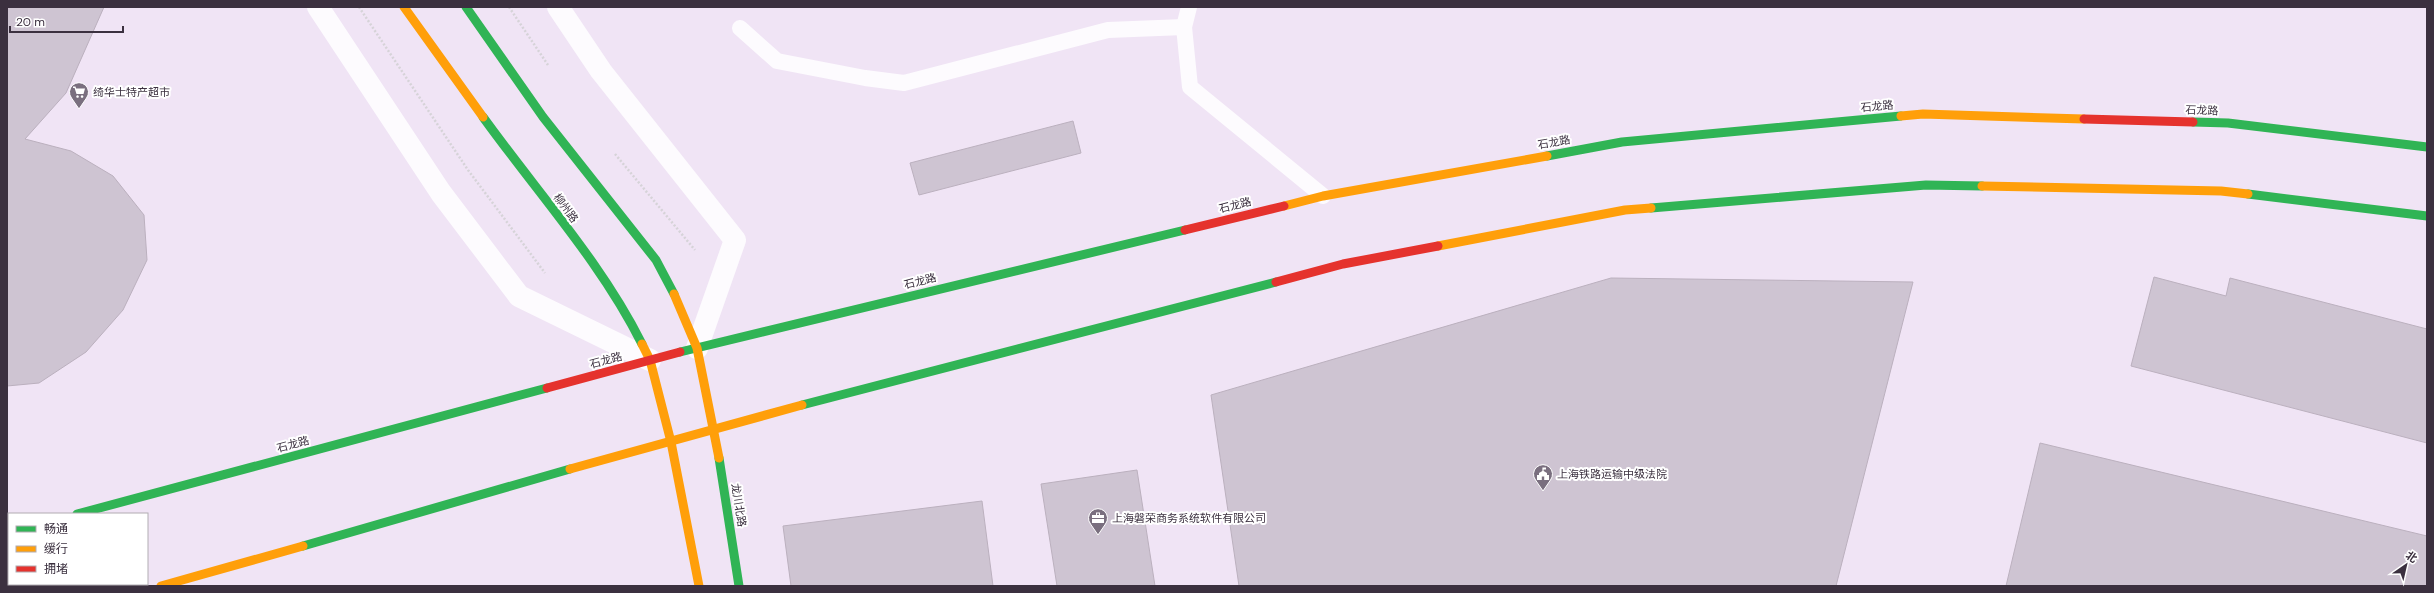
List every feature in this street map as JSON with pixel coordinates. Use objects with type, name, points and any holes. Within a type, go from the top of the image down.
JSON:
[{"type":"main road","name":"柳州路","points":[[404,7],[502,143],[601,274],[630,320],[650,360],[671,442]]},
{"type":"main road","points":[[466,7],[542,118],[656,260],[679,303],[697,348],[714,428]]},
{"type":"main road","name":"石龙路","points":[[81,513],[697,348],[1323,196],[1622,142],[1923,114],[2228,123],[2427,147]]},
{"type":"main road","points":[[161,586],[671,442],[714,428],[1343,264],[1625,210],[1926,185],[2221,191],[2427,216]]},
{"type":"main road","name":"龙川北路","points":[[714,428],[739,586]]},
{"type":"main road","points":[[671,442],[699,586]]},
{"type":"street","points":[[318,7],[441,193],[519,296],[650,360]]},
{"type":"street","points":[[558,7],[601,71],[736,240],[697,348]]},
{"type":"lane","points":[[1189,7],[1184,27],[1190,87],[1323,196]]},
{"type":"lane","points":[[740,28],[778,61],[865,78],[904,83],[1108,30],[1184,27]]},
{"type":"path","points":[[359,7],[468,170],[546,274]]},
{"type":"path","points":[[510,7],[551,70]]},
{"type":"path","points":[[611,149],[695,250]]},
{"type":"building","points":[[7,7],[104,7],[66,93],[25,139],[71,151],[113,176],[144,215],[147,260],[123,310],[86,352],[39,383],[7,386]]},
{"type":"building","points":[[1073,121],[1081,153],[919,195],[910,163]]},
{"type":"building","points":[[2154,277],[2226,296],[2230,278],[2427,329],[2427,443],[2131,366]]},
{"type":"building","name":"上海铁路运输中级法院","points":[[1611,278],[1913,282],[1836,586],[1239,586],[1211,395]]},
{"type":"building","points":[[2040,443],[2427,536],[2427,586],[2006,586]]},
{"type":"building","name":"上海磐荣商务系统软件有限公司","points":[[1137,470],[1155,586],[1057,586],[1041,484]]},
{"type":"building","points":[[982,501],[993,586],[791,586],[783,526]]},
{"type":"traffic: fast","points":[[466,7],[543,117],[656,260],[674,294]]},
{"type":"traffic: fast","points":[[1547,156],[1622,142],[1901,116]]},
{"type":"traffic: fast","points":[[483,117],[588,256],[626,314],[642,344]]},
{"type":"traffic: fast","points":[[2193,122],[2228,123],[2427,147]]},
{"type":"traffic: fast","points":[[1651,208],[1926,185],[1982,186]]},
{"type":"traffic: fast","points":[[2248,194],[2427,216]]},
{"type":"traffic: fast","points":[[680,352],[1185,230]]},
{"type":"traffic: fast","points":[[802,405],[1276,282]]},
{"type":"traffic: fast","points":[[81,513],[547,388]]},
{"type":"traffic: fast","points":[[719,458],[739,586]]},
{"type":"traffic: fast","points":[[303,546],[570,469]]},
{"type":"traffic: slow","points":[[404,7],[483,117]]},
{"type":"traffic: slow","points":[[1901,116],[1923,114],[2084,119]]},
{"type":"traffic: slow","points":[[1284,206],[1323,196],[1547,156]]},
{"type":"traffic: slow","points":[[1982,186],[2221,191],[2248,194]]},
{"type":"traffic: slow","points":[[1438,246],[1625,210],[1651,208]]},
{"type":"traffic: slow","points":[[674,294],[697,348],[719,458]]},
{"type":"traffic: slow","points":[[642,344],[650,360],[671,442],[699,586]]},
{"type":"traffic: slow","points":[[570,469],[802,405]]},
{"type":"traffic: slow","points":[[161,586],[303,546]]},
{"type":"traffic: jam","points":[[2084,119],[2193,122]]},
{"type":"traffic: jam","points":[[1185,230],[1284,206]]},
{"type":"traffic: jam","points":[[1276,282],[1343,264],[1438,246]]},
{"type":"traffic: jam","points":[[547,388],[680,352]]},
{"type":"place","name":"绮华士特产超市","points":[[79,109]]},
{"type":"place","name":"上海铁路运输中级法院","points":[[1543,491]]},
{"type":"place","name":"上海磐荣商务系统软件有限公司","points":[[1098,535]]}]
